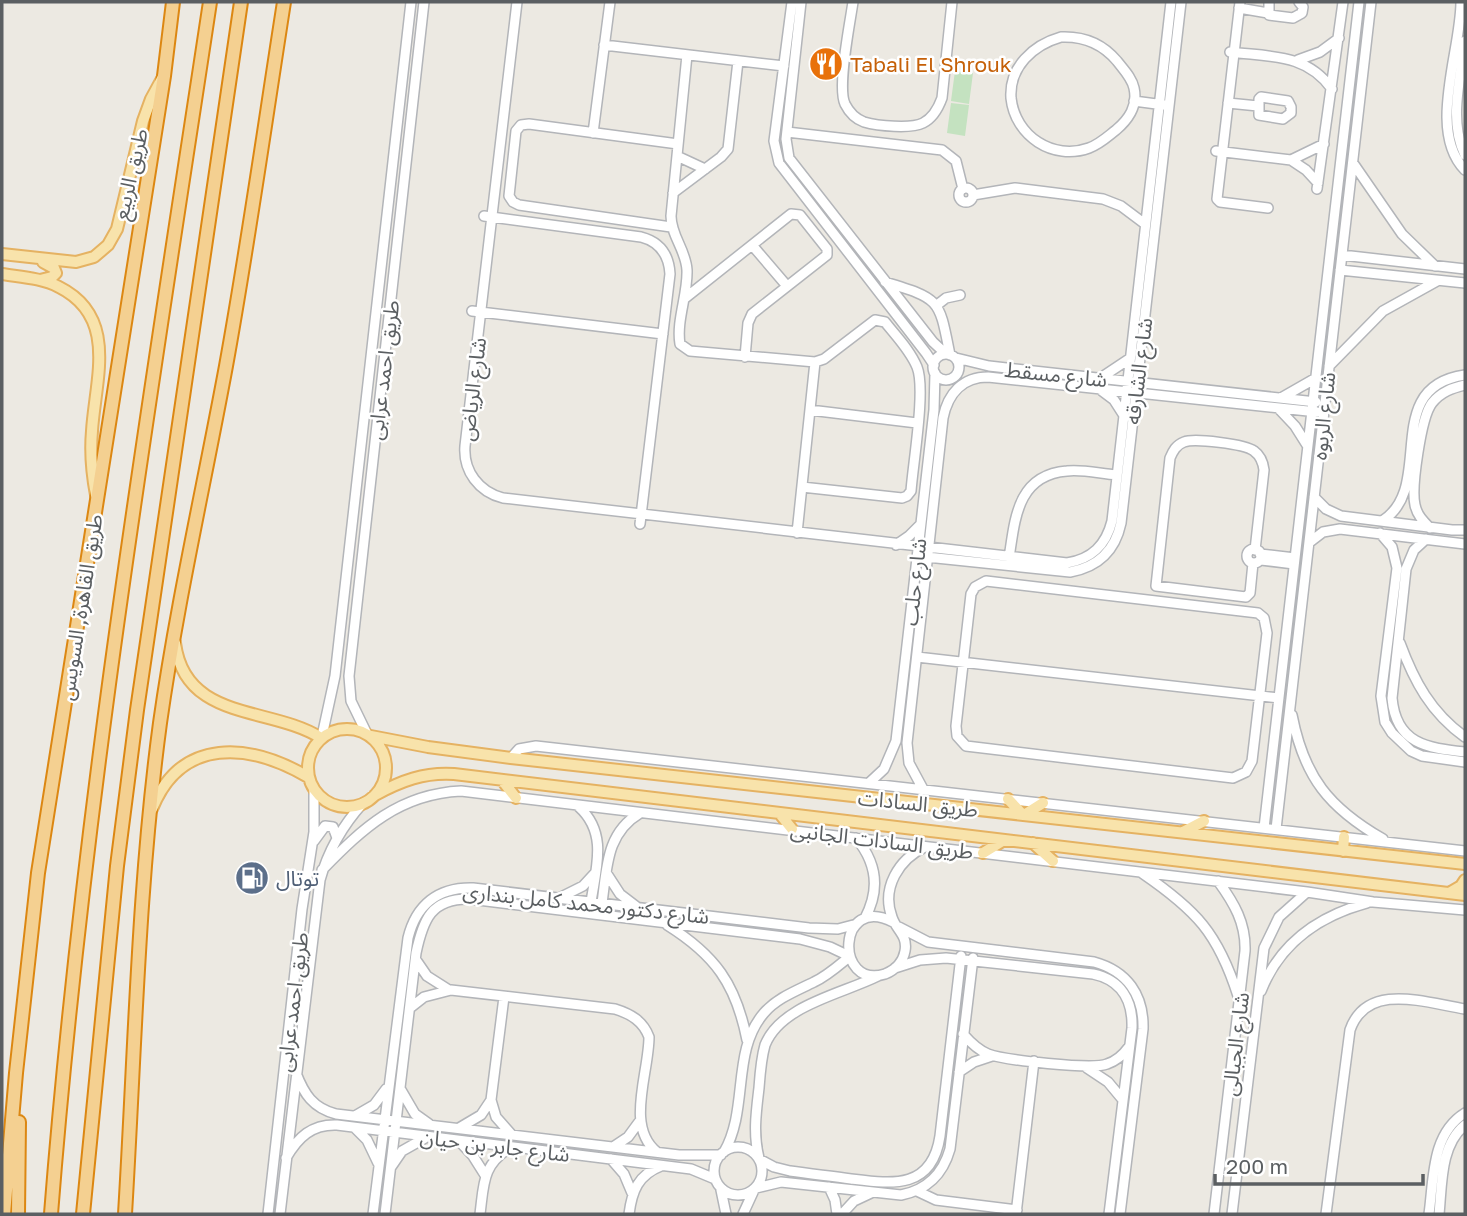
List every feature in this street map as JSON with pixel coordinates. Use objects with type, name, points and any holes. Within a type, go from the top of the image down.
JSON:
[{"type":"highway","name":"طريق القاهرة, السويس","points":[[4,1214],[38,873],[164,76],[173,2]]},
{"type":"highway","name":"طريق القاهرة, السويس","points":[[51,1214],[76,944],[102,731],[210,2]]},
{"type":"highway","points":[[83,1214],[99,1040],[136,710],[241,2]]},
{"type":"highway","points":[[125,1213],[149,818],[174,635],[226,364],[284,2]]},
{"type":"highway","points":[[16,1073],[19,1128],[18,1214]]},
{"type":"main road","name":"طريق الربيع","points":[[2,254],[38,260],[83,261],[99,254],[112,240],[143,121],[164,76]]},
{"type":"main road","points":[[38,260],[55,270],[54,276],[40,280]]},
{"type":"main road","points":[[2,274],[40,280],[57,286],[75,298],[87,311],[98,334],[100,359],[91,443],[97,498]]},
{"type":"main road","points":[[174,635],[184,672],[191,682],[211,698],[235,710],[297,726],[322,737]]},
{"type":"main road","points":[[341,728],[354,729],[369,735],[379,745],[386,762],[384,779],[375,795],[353,807],[338,806],[324,800],[314,790],[308,777],[309,755],[322,737],[341,728]]},
{"type":"main road","name":"طريق السادات","points":[[369,735],[428,747],[511,758],[1465,864]]},
{"type":"main road","points":[[149,818],[171,777],[187,764],[210,754],[223,751],[248,752],[279,762],[308,777]]},
{"type":"main road","name":"طريق السادات","points":[[375,795],[407,779],[446,774],[1465,895]]},
{"type":"main road","points":[[502,780],[516,798]]},
{"type":"main road","points":[[1008,799],[1023,815],[1043,803]]},
{"type":"main road","points":[[780,814],[792,830]]},
{"type":"main road","points":[[1183,832],[1204,821]]},
{"type":"main road","points":[[1343,851],[1344,837]]},
{"type":"main road","points":[[983,853],[1004,840]]},
{"type":"main road","points":[[1034,843],[1053,861]]},
{"type":"main road","points":[[1449,892],[1461,886],[1465,878],[1461,869],[1450,863]]},
{"type":"street","name":"طريق احمد عرابى","points":[[322,737],[335,676],[411,2]]},
{"type":"street","name":"طريق احمد عرابى","points":[[369,735],[354,709],[349,693],[353,628],[424,2]]},
{"type":"street","name":"شارع الرياض","points":[[517,2],[488,216],[464,453],[478,485],[489,494],[503,498],[641,519],[797,533],[895,545],[929,553]]},
{"type":"street","points":[[593,133],[610,2]]},
{"type":"street","points":[[791,2],[774,141],[779,163],[926,353],[934,369],[943,380],[955,383],[959,369],[951,356],[943,317],[937,304],[926,295],[885,282]]},
{"type":"street","points":[[802,2],[786,146],[793,164],[933,342],[951,356]]},
{"type":"street","points":[[853,2],[842,90],[846,106],[864,122],[906,127],[925,122],[939,107],[952,2]]},
{"type":"street","name":"شارع الشارقه","points":[[929,553],[1070,572],[1100,561],[1114,544],[1118,534],[1130,393],[1164,105],[1171,2]]},
{"type":"street","name":"شارع الشارقه","points":[[1132,382],[1129,359],[1145,224],[1181,2]]},
{"type":"street","points":[[1268,13],[1269,2]]},
{"type":"street","points":[[1268,208],[1218,202],[1219,151],[1228,103],[1231,52],[1240,5],[1271,16],[1296,18],[1303,10],[1299,2]]},
{"type":"street","points":[[1219,151],[1291,160],[1306,170],[1318,186],[1343,2]]},
{"type":"street","points":[[1461,2],[1447,119],[1451,145],[1465,170]]},
{"type":"street","points":[[1359,5],[1370,6]]},
{"type":"street","name":"شارع الربوه","points":[[1264,828],[1359,5]]},
{"type":"street","name":"شارع الربوه","points":[[1276,829],[1370,6]]},
{"type":"street","points":[[1074,37],[1100,45],[1111,54],[1134,85],[1134,101],[1129,117],[1100,143],[1088,149],[1062,151],[1049,148],[1027,134],[1013,111],[1011,95],[1019,65],[1029,53],[1048,41],[1074,37]]},
{"type":"street","points":[[1298,60],[1320,52],[1339,38]]},
{"type":"street","points":[[1465,41],[1456,120],[1465,155]]},
{"type":"street","points":[[604,45],[784,66]]},
{"type":"street","points":[[1231,52],[1298,60],[1317,72],[1332,89]]},
{"type":"street","points":[[687,55],[671,227],[686,264],[679,340],[683,347],[690,351],[815,362],[824,359],[875,320],[883,321],[916,365],[921,383],[911,491],[907,496],[902,498],[802,487]]},
{"type":"street","points":[[673,193],[728,149],[738,61]]},
{"type":"street","points":[[1134,101],[1164,105]]},
{"type":"street","points":[[1228,103],[1258,106]]},
{"type":"street","points":[[1346,118],[1357,120]]},
{"type":"street","points":[[671,227],[519,205],[509,196],[518,127],[525,124],[678,144]]},
{"type":"street","points":[[787,132],[942,150],[956,161],[963,189],[970,190],[973,195],[1015,188],[1102,199],[1121,206],[1145,224]]},
{"type":"street","points":[[1291,160],[1324,144]]},
{"type":"street","points":[[677,156],[705,169]]},
{"type":"street","points":[[1353,163],[1402,234],[1435,266]]},
{"type":"street","points":[[684,299],[791,214],[800,215],[828,253],[750,317],[745,357]]},
{"type":"street","points":[[488,216],[641,237],[663,250],[669,265],[641,519]]},
{"type":"street","points":[[385,244],[398,244]]},
{"type":"street","points":[[752,245],[787,286]]},
{"type":"street","points":[[1342,255],[1465,270]]},
{"type":"street","points":[[1340,270],[1465,283]]},
{"type":"street","points":[[1329,366],[1383,312],[1437,281]]},
{"type":"street","points":[[937,304],[946,298],[960,295]]},
{"type":"street","points":[[477,311],[663,334]]},
{"type":"street","points":[[934,369],[937,359],[951,356]]},
{"type":"street","name":"شارع مسقط","points":[[951,356],[980,365],[1132,382],[1312,407],[1324,413]]},
{"type":"street","points":[[1100,378],[1129,359]]},
{"type":"street","points":[[797,533],[815,362]]},
{"type":"street","name":"شارع حلب","points":[[869,783],[884,769],[897,741],[934,410],[934,369]]},
{"type":"street","points":[[1382,522],[1400,505],[1405,492],[1413,423],[1421,403],[1434,387],[1465,375]]},
{"type":"street","name":"شارع مسقط","points":[[955,383],[988,377],[1130,393],[1279,403]]},
{"type":"street","points":[[1308,447],[1279,403],[1315,378]]},
{"type":"street","name":"شارع حلب","points":[[923,789],[912,772],[907,753],[944,412],[955,383]]},
{"type":"street","points":[[1430,528],[1415,506],[1423,421],[1426,412],[1438,397],[1455,387],[1465,385]]},
{"type":"street","points":[[1101,390],[1114,400],[1123,414]]},
{"type":"street","name":"شارع الشارقه","points":[[949,555],[1067,563],[1088,557],[1097,550],[1110,531],[1123,414],[1130,393]]},
{"type":"street","name":"شارع مسقط","points":[[1312,407],[1325,403]]},
{"type":"street","points":[[810,410],[918,423]]},
{"type":"street","points":[[1192,440],[1244,446],[1258,454],[1264,470],[1257,556],[1250,593],[1246,597],[1156,586],[1170,458],[1181,443],[1192,440]]},
{"type":"street","points":[[1009,558],[1021,500],[1040,480],[1067,471],[1117,475]]},
{"type":"street","points":[[1314,497],[1326,509],[1341,516],[1465,530]]},
{"type":"street","points":[[1400,505],[1407,508],[1415,506]]},
{"type":"street","points":[[1340,529],[1338,522],[1341,516]]},
{"type":"street","points":[[895,545],[909,536],[921,523]]},
{"type":"street","points":[[926,579],[949,555],[932,528]]},
{"type":"street","points":[[1310,542],[1323,532],[1340,529],[1465,544]]},
{"type":"street","points":[[1380,533],[1387,539],[1395,555],[1397,568],[1381,696],[1385,722],[1410,751],[1422,756],[1465,762]]},
{"type":"street","points":[[1426,539],[1410,557],[1406,569],[1392,698],[1396,719],[1401,728],[1417,743],[1426,747],[1465,752]]},
{"type":"street","points":[[1395,555],[1410,557]]},
{"type":"street","points":[[1257,556],[1294,561]]},
{"type":"street","points":[[986,581],[1258,612],[1266,625],[1259,696],[1252,761],[1246,772],[1233,778],[966,746],[957,736],[956,726],[971,594],[975,587],[986,581]]},
{"type":"street","points":[[341,626],[353,628]]},
{"type":"street","points":[[1398,639],[1420,690],[1442,718],[1465,737]]},
{"type":"street","points":[[917,657],[1279,698]]},
{"type":"street","points":[[1290,706],[1299,748],[1319,786],[1349,817],[1388,842]]},
{"type":"street","points":[[511,758],[524,747],[536,746],[1465,851]]},
{"type":"street","points":[[1270,774],[1282,774]]},
{"type":"street","name":"طريق احمد عرابى","points":[[268,1214],[316,811],[314,790]]},
{"type":"street","name":"طريق السادات الجانبى","points":[[322,870],[363,829],[388,811],[450,792],[1053,861],[1373,902],[1465,910]]},
{"type":"street","name":"طريق احمد عرابى","points":[[280,1214],[312,932],[322,870],[337,838],[363,803]]},
{"type":"street","points":[[578,806],[592,822],[599,842],[591,902]]},
{"type":"street","points":[[602,903],[615,838],[625,823],[640,813]]},
{"type":"street","points":[[312,845],[319,831],[325,826],[336,830],[337,838]]},
{"type":"street","points":[[856,838],[869,858],[875,881],[874,894],[861,921],[848,939],[849,956],[862,971],[880,975]]},
{"type":"street","points":[[895,968],[905,953],[904,935],[896,924],[889,902],[892,883],[909,856],[927,846]]},
{"type":"street","points":[[559,898],[583,886],[596,872]]},
{"type":"street","points":[[1141,872],[1178,899],[1202,922],[1221,950],[1240,1001]]},
{"type":"street","points":[[607,874],[620,894],[639,908]]},
{"type":"street","name":"شارع الجبالى","points":[[1214,1214],[1246,938],[1237,908],[1218,881]]},
{"type":"street","name":"شارع دكتور محمد كامل بندارى","points":[[373,1214],[404,957],[415,917],[429,900],[445,891],[463,888],[818,929],[838,929],[861,921]]},
{"type":"street","points":[[489,902],[491,890]]},
{"type":"street","name":"شارع الجبالى","points":[[1232,1214],[1264,948],[1279,917],[1307,892]]},
{"type":"street","name":"شارع دكتور محمد كامل بندارى","points":[[385,1214],[416,960],[425,920],[439,906],[460,899],[662,922],[800,939],[830,947],[849,956]]},
{"type":"street","points":[[1257,1002],[1277,961],[1309,928],[1329,916],[1373,902]]},
{"type":"street","points":[[861,921],[879,916],[928,942],[1094,962],[1124,976],[1137,994],[1143,1016],[1143,1029],[1120,1214]]},
{"type":"street","points":[[662,922],[698,945],[722,972],[738,1003],[747,1042]]},
{"type":"street","points":[[300,931],[312,932]]},
{"type":"street","points":[[722,1153],[736,1147],[743,1148],[774,1167],[790,1171],[892,1184],[912,1179],[928,1167],[939,1147],[962,947]]},
{"type":"street","points":[[718,1184],[737,1196],[781,1182],[901,1195],[917,1191],[938,1175],[950,1149],[974,948]]},
{"type":"street","points":[[726,1214],[715,1166],[737,1123],[747,1042],[758,1020],[775,1002],[826,975],[849,956]]},
{"type":"street","points":[[743,1214],[762,1171],[754,1126],[762,1056],[771,1034],[779,1024],[798,1010],[895,968],[933,958],[1103,976],[1121,988],[1131,1007],[1132,1028],[1109,1214]]},
{"type":"street","points":[[416,960],[434,982],[450,990],[615,1010],[626,1012],[641,1022],[646,1030],[649,1046],[639,1122],[645,1140],[658,1153]]},
{"type":"street","points":[[410,1008],[424,997],[450,990]]},
{"type":"street","points":[[504,996],[491,1101],[500,1124],[513,1135]]},
{"type":"street","points":[[1326,1214],[1350,1030],[1358,1013],[1365,1006],[1383,999],[1465,1009]]},
{"type":"street","points":[[1132,1028],[1143,1029]]},
{"type":"street","points":[[963,1034],[976,1047],[992,1055],[1086,1068],[1107,1065],[1130,1046]]},
{"type":"street","points":[[959,1072],[992,1055]]},
{"type":"street","points":[[917,1191],[936,1200],[1016,1212],[1034,1061]]},
{"type":"street","points":[[1086,1068],[1108,1082],[1123,1100]]},
{"type":"street","name":"شارع جابر بن حيان","points":[[296,1073],[306,1095],[319,1108],[336,1114],[658,1153],[691,1156],[722,1153]]},
{"type":"street","points":[[355,1116],[374,1105],[389,1085]]},
{"type":"street","points":[[400,1088],[415,1114],[431,1125]]},
{"type":"street","points":[[458,1128],[474,1121],[491,1101]]},
{"type":"street","points":[[1429,1214],[1439,1146],[1447,1129],[1465,1113]]},
{"type":"street","points":[[612,1147],[628,1137],[639,1122]]},
{"type":"street","name":"شارع جابر بن حيان","points":[[286,1158],[298,1139],[313,1129],[329,1125],[699,1171],[718,1184]]},
{"type":"street","points":[[1439,1214],[1446,1154],[1454,1136],[1465,1125]]},
{"type":"street","points":[[354,1127],[367,1140],[379,1165]]},
{"type":"street","points":[[390,1168],[402,1152],[419,1140],[429,1137]]},
{"type":"street","points":[[458,1140],[473,1156],[485,1175]]},
{"type":"street","points":[[480,1214],[485,1175],[495,1159],[511,1147]]},
{"type":"street","points":[[611,1159],[624,1174],[632,1193]]},
{"type":"street","points":[[629,1214],[632,1193],[645,1176],[663,1166]]},
{"type":"street","points":[[928,1167],[938,1175]]},
{"type":"street","points":[[829,1187],[835,1200],[836,1214]]},
{"type":"street","points":[[842,1214],[855,1201],[872,1193]]},
{"type":"street","points":[[1122,1202],[1127,1214]]},
{"type":"green space","points":[[955,71],[973,73],[969,104],[951,101]]},
{"type":"green space","points":[[951,103],[969,105],[965,136],[947,133]]},
{"type":"place","name":"Tabali El Shrouk","points":[[826,64]]},
{"type":"place","name":"توتال","points":[[252,878]]}]
